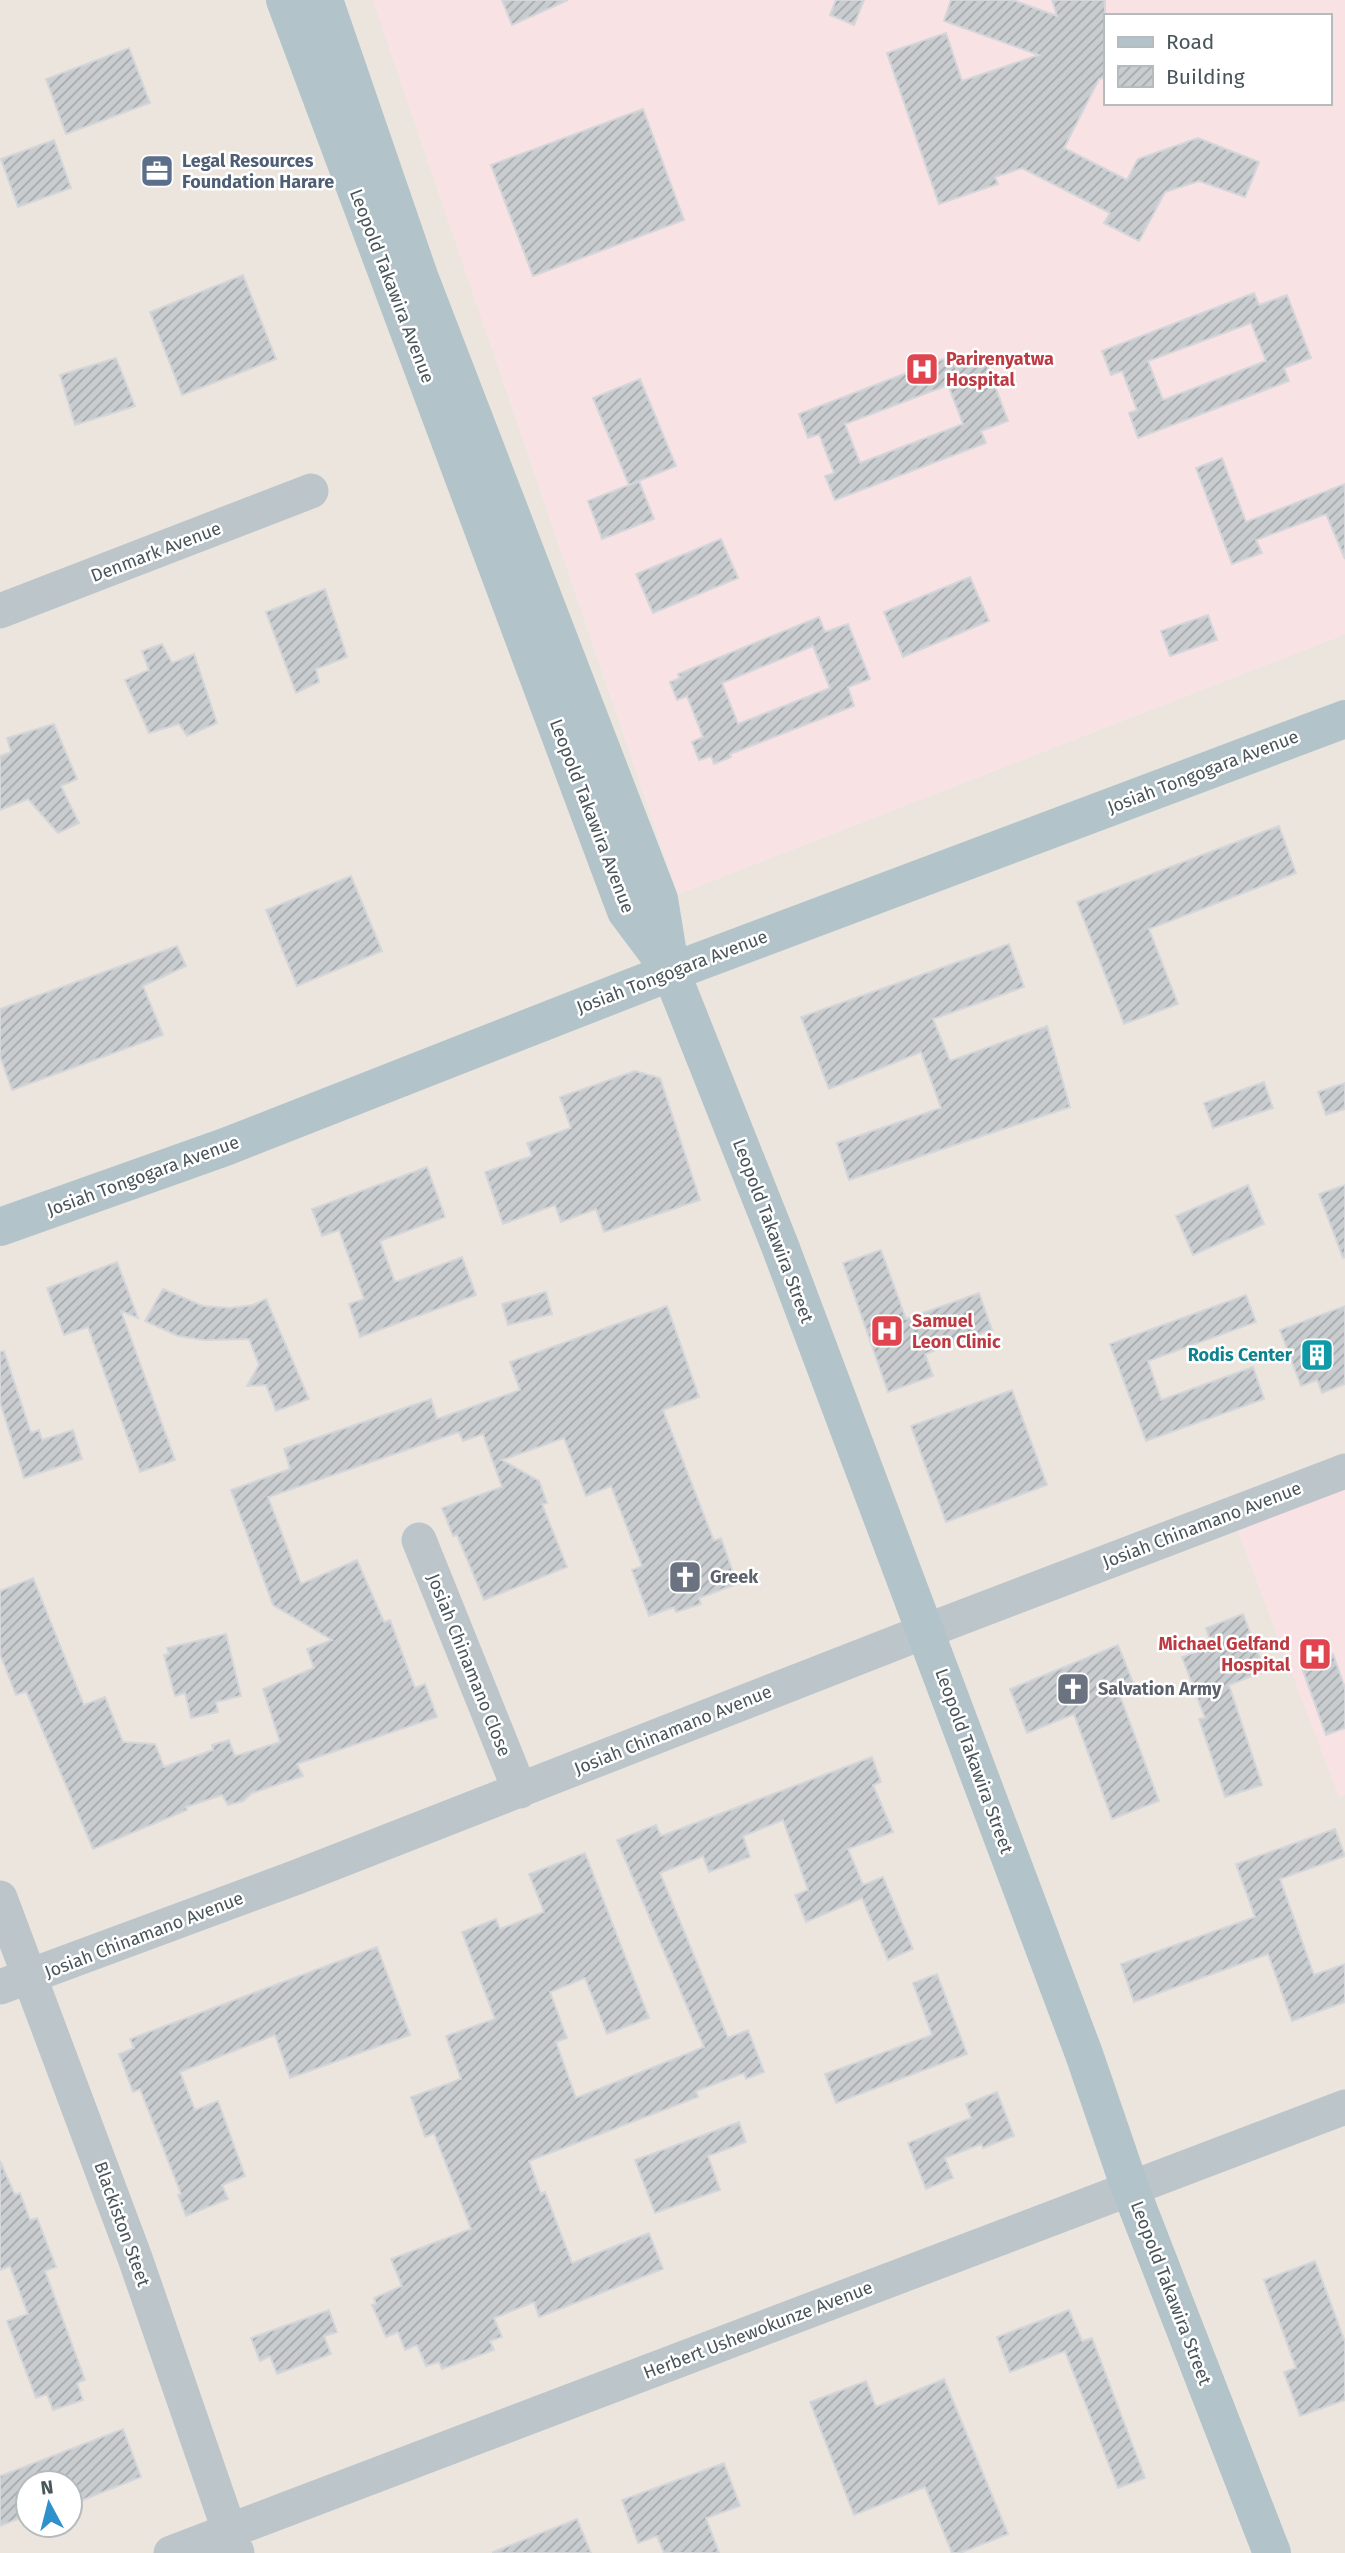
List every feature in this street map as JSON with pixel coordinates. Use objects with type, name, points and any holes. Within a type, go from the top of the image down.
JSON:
[{"type":"main road","name":"Leopold Takawira Avenue","points":[[285,0],[626,911],[671,972]]},
{"type":"main road","name":"Leopold Takawira Avenue","points":[[324,0],[419,276],[659,899],[671,972]]},
{"type":"main road","name":"Josiah Tongogara Avenue","points":[[0,1227],[225,1147],[671,972],[1345,719]]},
{"type":"main road","name":"Leopold Takawira Street","points":[[671,972],[780,1246],[926,1630],[1084,2054],[1130,2188],[1272,2553]]},
{"type":"street","name":"Denmark Avenue","points":[[0,611],[311,491]]},
{"type":"street","name":"Josiah Chinamano Avenue","points":[[15,1982],[520,1791],[926,1630],[1345,1471]]},
{"type":"street","name":"Josiah Chinamano Close","points":[[419,1540],[520,1791]]},
{"type":"street","name":"Blackiston Steet","points":[[0,1898],[15,1982],[135,2258],[232,2542]]},
{"type":"street","name":"Herbert Ushewokunze Avenue","points":[[171,2553],[232,2542],[1130,2188],[1345,2107]]},
{"type":"shaded area","points":[[0,0],[373,0],[678,894],[1345,634],[1345,2553],[0,2553]]},
{"type":"shaded area","name":"Parirenyatwa Hospital","points":[[373,0],[1345,0],[1345,634],[678,894]]},
{"type":"shaded area","name":"Michael Gelfand Hospital","points":[[1345,1471],[1345,1794],[1339,1797],[1231,1514]]},
{"type":"building","points":[[502,0],[568,0],[512,25]]},
{"type":"building","points":[[836,0],[864,0],[854,25],[830,15]]},
{"type":"building","points":[[951,0],[1013,0],[1057,16],[1052,0],[1105,0],[1104,77],[1099,79],[1064,148],[1127,180],[1138,159],[1198,138],[1259,162],[1245,197],[1199,181],[1165,192],[1139,241],[1104,223],[1110,213],[1022,168],[995,177],[998,184],[939,204],[887,53],[946,33],[962,81],[1039,55],[944,21]]},
{"type":"building","points":[[129,48],[150,103],[66,134],[46,79]]},
{"type":"building","points":[[643,109],[684,220],[533,276],[491,165]]},
{"type":"building","points":[[54,140],[71,188],[18,207],[1,159]]},
{"type":"building","points":[[243,275],[276,359],[182,395],[150,312]]},
{"type":"building","points":[[1254,293],[1259,305],[1287,295],[1311,358],[1284,368],[1289,381],[1138,438],[1129,413],[1137,410],[1122,371],[1111,375],[1102,351]],"holes":[[[1251,323],[1266,361],[1163,400],[1148,361]]]},
{"type":"building","points":[[951,356],[956,368],[984,357],[1008,421],[981,431],[986,443],[835,500],[825,476],[834,473],[819,434],[808,438],[799,414]],"holes":[[[948,385],[963,424],[860,463],[845,424]]]},
{"type":"building","points":[[116,358],[135,406],[75,425],[60,375]]},
{"type":"building","points":[[640,379],[676,466],[629,485],[593,398]]},
{"type":"building","points":[[1222,458],[1246,522],[1345,484],[1345,559],[1326,514],[1256,540],[1262,553],[1232,564],[1196,468]]},
{"type":"building","points":[[639,481],[654,519],[602,539],[588,501]]},
{"type":"building","points":[[721,539],[738,578],[653,613],[636,574]]},
{"type":"building","points":[[970,577],[989,621],[903,657],[884,612]]},
{"type":"building","points":[[325,589],[347,657],[316,669],[319,682],[296,693],[266,612]]},
{"type":"building","points":[[1208,615],[1217,640],[1170,656],[1161,631]]},
{"type":"building","points":[[819,617],[825,632],[848,624],[870,679],[848,687],[854,706],[730,754],[731,757],[714,764],[711,756],[699,760],[692,742],[703,737],[687,696],[677,700],[670,682],[680,678],[678,674]],"holes":[[[813,646],[830,688],[738,724],[722,683]]]},
{"type":"building","points":[[162,644],[172,663],[194,654],[217,723],[187,736],[179,724],[149,733],[125,680],[149,670],[142,651]]},
{"type":"building","points":[[54,724],[77,779],[61,786],[79,823],[58,833],[28,799],[0,810],[0,756],[11,752],[7,738]]},
{"type":"building","points":[[1279,826],[1296,873],[1149,929],[1178,1004],[1124,1024],[1077,902]]},
{"type":"building","points":[[351,876],[382,951],[297,986],[266,910]]},
{"type":"building","points":[[1009,944],[1024,987],[933,1019],[950,1061],[1047,1026],[1070,1107],[849,1180],[837,1143],[941,1108],[921,1052],[829,1089],[801,1017]]},
{"type":"building","points":[[177,946],[186,966],[143,986],[163,1035],[12,1090],[0,1056],[0,1009]]},
{"type":"building","points":[[635,1071],[660,1078],[700,1200],[604,1232],[596,1209],[561,1222],[555,1205],[503,1224],[485,1172],[532,1156],[527,1143],[571,1128],[560,1097]]},
{"type":"building","points":[[1264,1082],[1273,1108],[1213,1128],[1204,1103]]},
{"type":"building","points":[[1345,1083],[1345,1109],[1326,1115],[1318,1092]]},
{"type":"building","points":[[427,1167],[445,1217],[380,1241],[395,1282],[462,1257],[476,1295],[360,1337],[349,1304],[364,1299],[339,1230],[322,1236],[312,1209]]},
{"type":"building","points":[[1248,1185],[1264,1224],[1193,1255],[1176,1216]]},
{"type":"building","points":[[1345,1185],[1345,1257],[1343,1258],[1319,1194]]},
{"type":"building","points":[[881,1250],[906,1319],[979,1293],[992,1330],[925,1354],[933,1376],[888,1392],[843,1263]]},
{"type":"building","points":[[117,1262],[138,1318],[121,1311],[175,1460],[140,1472],[88,1327],[64,1335],[47,1288]]},
{"type":"building","points":[[163,1289],[203,1306],[230,1308],[253,1305],[266,1299],[309,1399],[276,1411],[266,1385],[247,1386],[259,1365],[249,1339],[204,1340],[178,1336],[145,1321]]},
{"type":"building","points":[[546,1292],[552,1314],[508,1325],[502,1304]]},
{"type":"building","points":[[1246,1295],[1256,1322],[1148,1361],[1161,1400],[1253,1367],[1264,1399],[1146,1441],[1110,1344]]},
{"type":"building","points":[[667,1306],[699,1397],[663,1410],[714,1541],[721,1538],[737,1584],[699,1598],[701,1604],[676,1612],[674,1607],[649,1616],[632,1570],[642,1566],[611,1486],[586,1496],[564,1438],[502,1460],[539,1481],[547,1503],[542,1504],[567,1567],[484,1600],[457,1535],[453,1536],[442,1508],[502,1487],[483,1434],[463,1441],[459,1432],[268,1497],[301,1584],[357,1560],[384,1622],[390,1620],[415,1688],[425,1684],[437,1717],[297,1764],[303,1776],[252,1793],[243,1801],[228,1805],[222,1795],[186,1807],[187,1810],[93,1849],[26,1691],[16,1695],[0,1654],[0,1591],[33,1578],[84,1705],[105,1697],[123,1742],[155,1744],[164,1767],[213,1750],[212,1745],[229,1740],[235,1756],[280,1742],[263,1689],[314,1668],[307,1649],[332,1640],[273,1605],[231,1490],[290,1469],[284,1449],[431,1399],[437,1419],[520,1390],[510,1362]]},
{"type":"building","name":"Rodis Center","points":[[1345,1306],[1345,1384],[1322,1393],[1317,1380],[1301,1386],[1280,1330]]},
{"type":"building","points":[[4,1351],[31,1433],[39,1430],[42,1440],[73,1430],[82,1459],[24,1478],[0,1402],[0,1352]]},
{"type":"building","points":[[1012,1390],[1047,1485],[946,1522],[911,1426]]},
{"type":"building","points":[[1243,1614],[1265,1671],[1229,1685],[1262,1785],[1225,1797],[1199,1719],[1205,1718],[1182,1657],[1212,1646],[1206,1628]]},
{"type":"building","points":[[226,1634],[241,1696],[216,1702],[218,1712],[191,1718],[185,1693],[175,1696],[164,1655],[169,1654],[167,1648]]},
{"type":"building","points":[[1118,1645],[1136,1690],[1120,1696],[1159,1801],[1112,1819],[1074,1714],[1027,1733],[1010,1689]]},
{"type":"building","points":[[1333,1654],[1345,1688],[1345,1728],[1326,1735],[1301,1665]]},
{"type":"building","points":[[872,1757],[881,1782],[873,1785],[893,1832],[848,1849],[863,1885],[883,1877],[913,1949],[888,1960],[862,1898],[806,1922],[795,1895],[808,1890],[783,1820],[743,1836],[750,1857],[709,1872],[703,1856],[660,1873],[728,2038],[748,2030],[764,2072],[746,2079],[744,2073],[696,2091],[698,2097],[529,2161],[541,2194],[545,2192],[572,2263],[649,2233],[663,2269],[539,2317],[534,2302],[494,2318],[502,2337],[490,2341],[494,2350],[442,2369],[439,2362],[426,2366],[417,2345],[405,2350],[398,2332],[386,2337],[372,2305],[376,2304],[374,2298],[402,2286],[391,2259],[471,2229],[434,2133],[425,2137],[411,2097],[461,2079],[446,2036],[495,2019],[462,1932],[496,1919],[500,1929],[544,1912],[529,1874],[585,1853],[649,2018],[607,2034],[585,1978],[550,1992],[567,2038],[556,2042],[576,2098],[704,2047],[617,1840],[656,1825],[661,1836]]},
{"type":"building","points":[[1335,1829],[1345,1856],[1280,1879],[1314,1975],[1345,1964],[1345,2002],[1292,2021],[1268,1954],[1134,2002],[1121,1964],[1255,1917],[1236,1864]]},
{"type":"building","points":[[377,1947],[410,2035],[290,2078],[275,2035],[180,2072],[195,2110],[218,2101],[245,2176],[222,2185],[228,2199],[186,2216],[178,2195],[181,2194],[140,2089],[133,2092],[119,2054],[134,2048],[130,2039]]},
{"type":"building","points":[[937,1974],[967,2054],[836,2103],[825,2074],[932,2035],[913,1983]]},
{"type":"building","points":[[997,2092],[1014,2136],[983,2148],[981,2144],[945,2158],[953,2178],[926,2189],[908,2143],[971,2118],[966,2104]]},
{"type":"building","points":[[739,2122],[746,2142],[708,2156],[720,2190],[655,2213],[635,2160]]},
{"type":"building","points":[[0,2161],[15,2195],[20,2193],[30,2220],[37,2218],[56,2267],[45,2271],[85,2380],[77,2383],[83,2400],[53,2410],[47,2394],[36,2398],[7,2321],[28,2314],[10,2266],[0,2270]]},
{"type":"building","points":[[1315,2261],[1345,2342],[1345,2400],[1300,2416],[1284,2372],[1296,2368],[1264,2280]]},
{"type":"building","points":[[329,2310],[337,2332],[324,2336],[331,2354],[277,2374],[270,2356],[260,2361],[251,2338]]},
{"type":"building","points":[[1069,2310],[1082,2341],[1092,2338],[1145,2478],[1118,2488],[1065,2351],[1010,2372],[997,2337]]},
{"type":"building","points":[[944,2379],[1008,2534],[960,2553],[952,2553],[925,2487],[854,2515],[810,2402],[866,2381],[876,2407]]},
{"type":"building","points":[[123,2429],[141,2477],[84,2499],[84,2469],[18,2469]]},
{"type":"building","points":[[724,2463],[740,2506],[706,2518],[719,2553],[664,2553],[657,2536],[638,2543],[622,2500]]},
{"type":"building","points":[[14,2471],[14,2520],[0,2526],[0,2476]]},
{"type":"building","points":[[577,2519],[591,2553],[493,2553],[493,2552]]},
{"type":"place","name":"Legal Resources Foundation Harare","points":[[157,171]]},
{"type":"place","name":"Parirenyatwa Hospital","points":[[922,369]]},
{"type":"place","name":"Samuel Leon Clinic","points":[[887,1331]]},
{"type":"place","name":"Rodis Center","points":[[1317,1355]]},
{"type":"place","name":"Greek","points":[[685,1577]]},
{"type":"place","name":"Michael Gelfand Hospital","points":[[1315,1654]]},
{"type":"place","name":"Salvation Army","points":[[1073,1689]]}]
